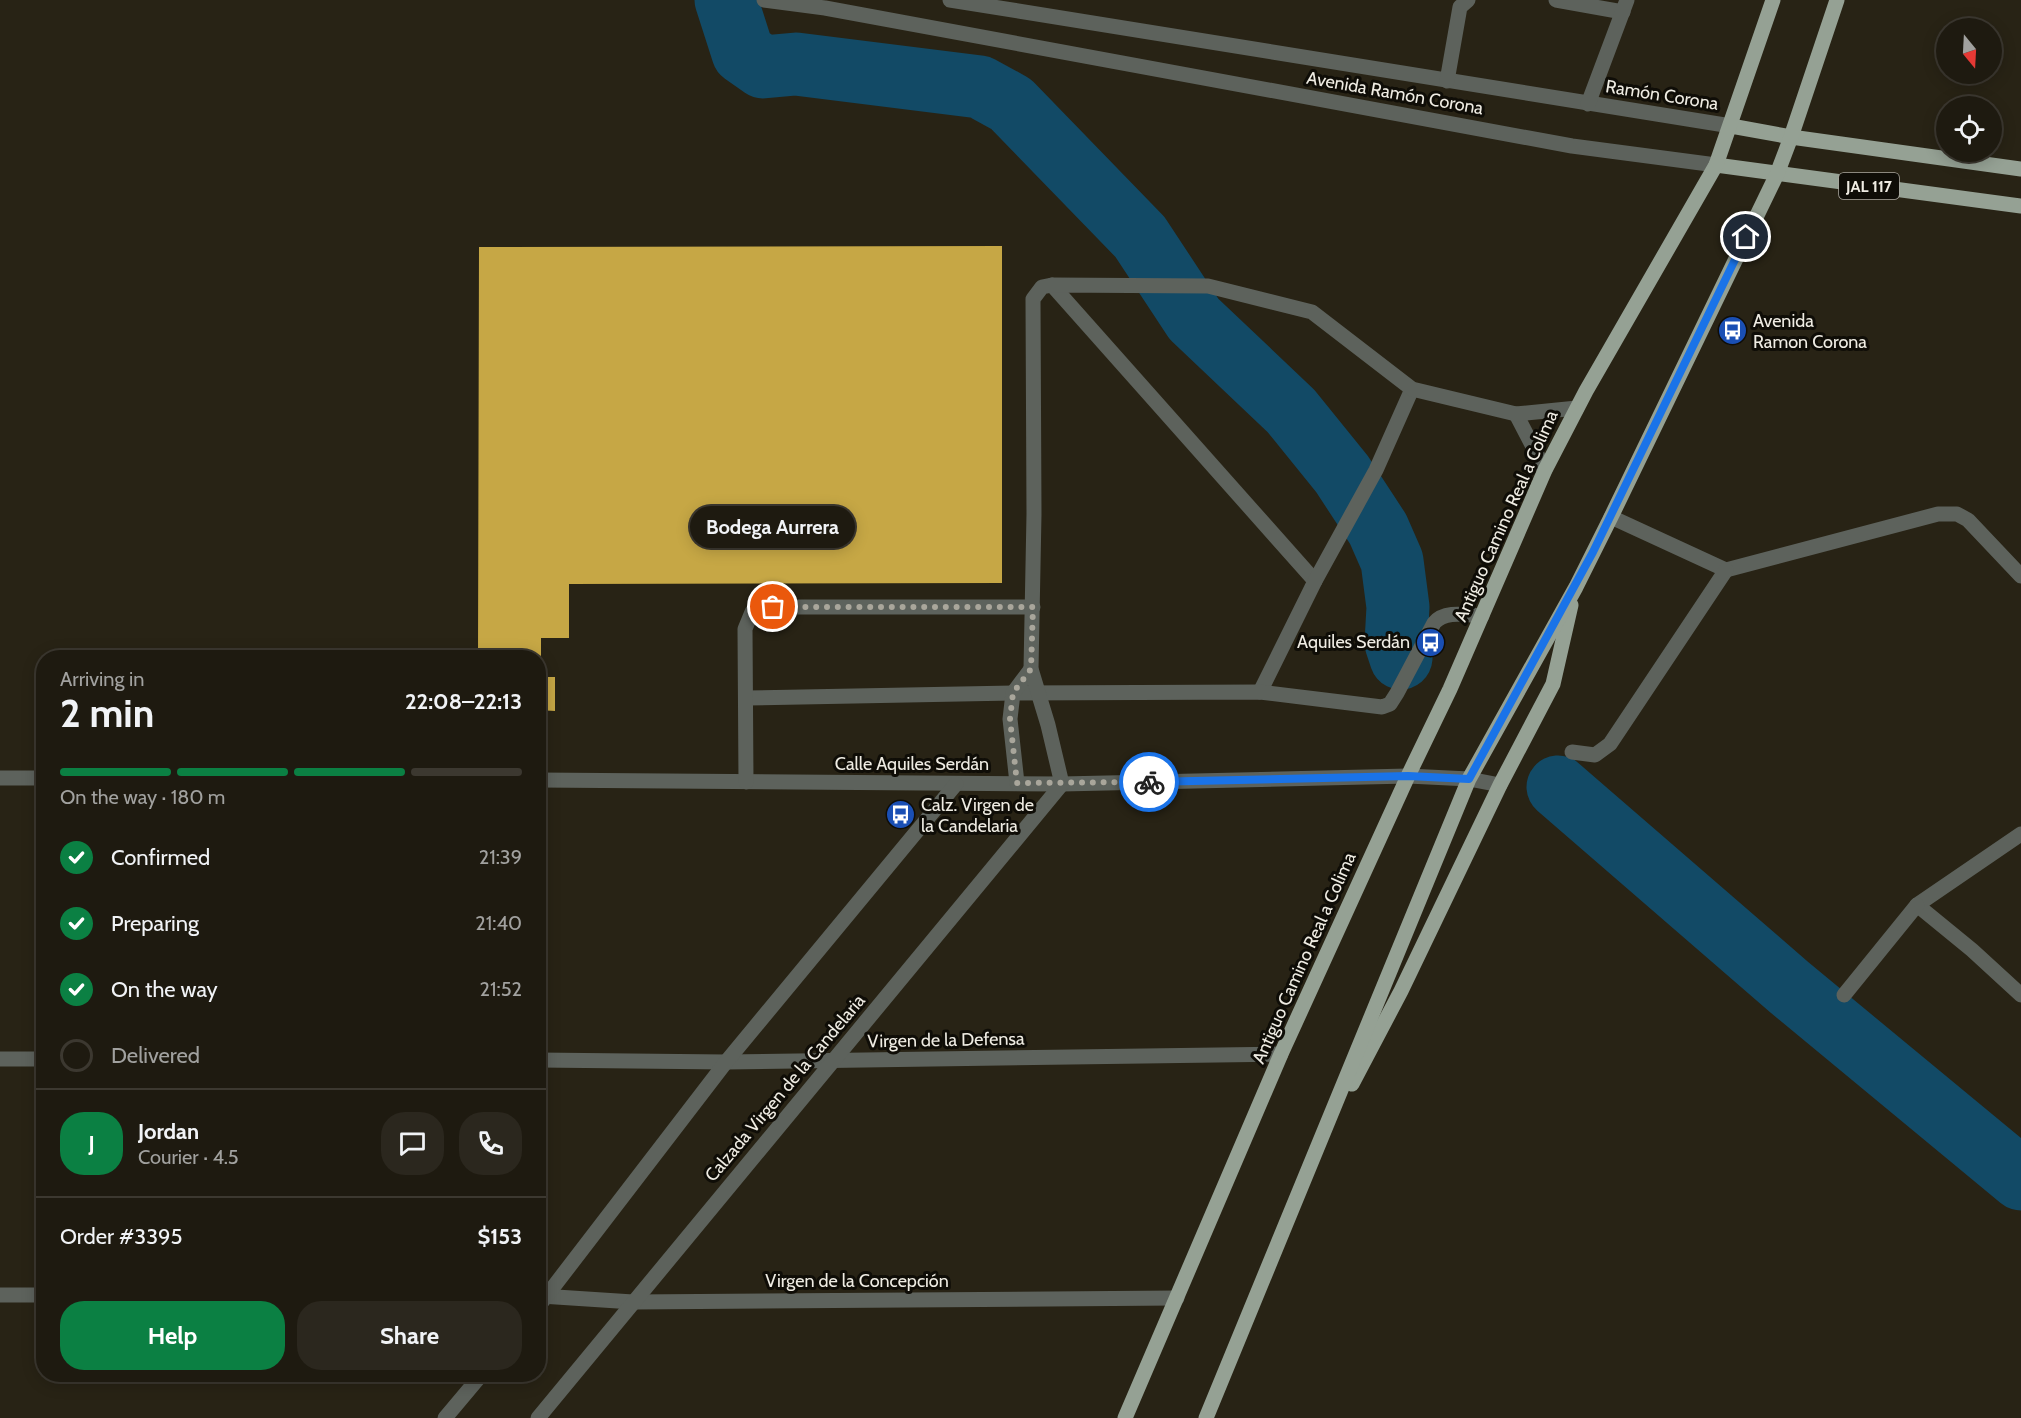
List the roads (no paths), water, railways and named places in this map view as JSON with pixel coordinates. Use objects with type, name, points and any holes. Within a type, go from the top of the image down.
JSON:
[{"type":"main road","name":"Antiguo Camino Real a Colima","points":[[1125,1418],[1281,1054],[1482,616],[1545,470],[1577,408],[1716,165],[1773,0]]},
{"type":"main road","points":[[1206,1418],[1469,779],[1576,587],[1777,174],[1837,0]]},
{"type":"main road","name":"JAL 117","points":[[1731,126],[1791,137],[2021,169]]},
{"type":"main road","name":"Avenida Ramón Corona","points":[[1716,165],[2021,206]]},
{"type":"main road","points":[[1308,1169],[1401,991],[1500,785],[1553,684],[1576,587]]},
{"type":"street","name":"Avenida Ramón Corona","points":[[950,0],[1588,104]]},
{"type":"street","points":[[1447,81],[1460,7],[1467,0]]},
{"type":"street","points":[[1556,0],[1625,6],[1588,104]]},
{"type":"street","name":"Avenida Ramón Corona","points":[[773,1],[826,4],[1572,146],[1716,165]]},
{"type":"street","name":"Ramón Corona","points":[[1588,104],[1731,126]]},
{"type":"street","points":[[1062,784],[1031,669],[1033,299],[1042,287],[1052,285],[1208,286],[1312,312],[1412,389],[1516,414],[1577,408]]},
{"type":"street","points":[[1052,285],[1316,582]]},
{"type":"street","points":[[1260,692],[1376,470],[1412,389]]},
{"type":"street","points":[[1516,414],[1545,470]]},
{"type":"street","points":[[1611,517],[1726,570],[1938,514],[1957,514],[1968,520],[2021,576]]},
{"type":"street","points":[[1572,752],[1595,755],[1610,744],[1726,570]]},
{"type":"street","points":[[746,782],[745,629],[752,612],[773,607],[1033,607]]},
{"type":"street","points":[[746,698],[1038,692],[1260,692],[1386,706],[1397,693],[1439,616],[1446,614],[1482,616]]},
{"type":"street","points":[[1017,783],[1010,719],[1013,693],[1031,669]]},
{"type":"street","name":"Calle Aquiles Serdán","points":[[546,780],[1062,784],[1408,776],[1469,779],[1500,785]]},
{"type":"street","points":[[0,778],[36,778]]},
{"type":"street","points":[[546,1295],[726,1062],[956,784]]},
{"type":"street","name":"Calzada Virgen de la Candelaria","points":[[538,1418],[1062,784]]},
{"type":"street","points":[[1844,995],[1917,905],[2021,834]]},
{"type":"street","points":[[1917,905],[1972,950],[2021,995]]},
{"type":"street","name":"Virgen de la Defensa","points":[[546,1060],[726,1062],[1281,1054]]},
{"type":"street","points":[[0,1059],[36,1059]]},
{"type":"street","points":[[0,1295],[36,1295]]},
{"type":"street","name":"Virgen de la Concepción","points":[[546,1300],[633,1302],[1177,1298]]},
{"type":"street","points":[[445,1418],[475,1382]]},
{"type":"waterway","points":[[726,0],[743,53],[763,67],[796,64],[980,87],[1011,104],[1140,237],[1194,319],[1291,411],[1342,474],[1378,529],[1392,561],[1398,607],[1396,643],[1401,658]]},
{"type":"waterway","points":[[1558,787],[1789,987],[2021,1179]]},
{"type":"place","name":"Avenida Ramon Corona","points":[[1732,331]]},
{"type":"place","name":"Bodega Aurrera","points":[[773,607]]},
{"type":"place","name":"Aquiles Serdán","points":[[1431,642]]},
{"type":"place","name":"Calz. Virgen de la Candelaria","points":[[900,815]]}]
